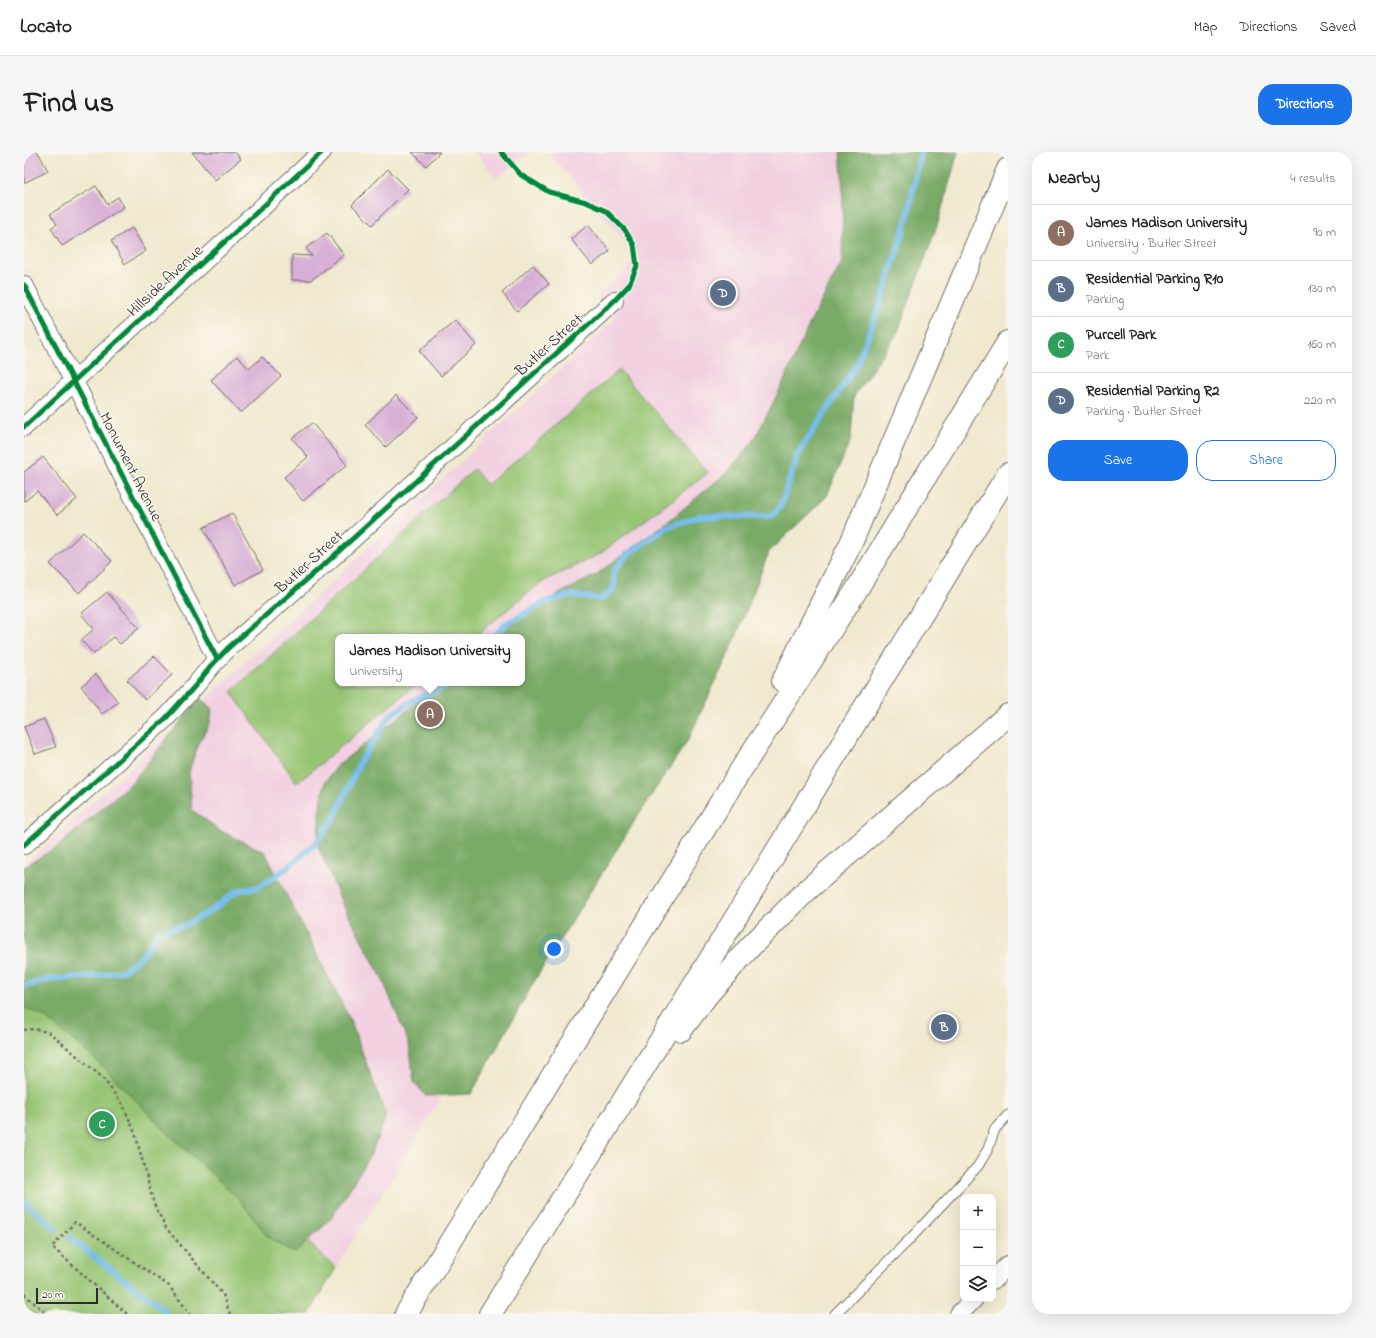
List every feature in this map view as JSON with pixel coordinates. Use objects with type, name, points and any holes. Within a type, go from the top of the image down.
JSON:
[{"type":"highway","points":[[737,776],[852,541],[1008,169]]},
{"type":"highway","points":[[406,1314],[737,776],[856,590],[1008,342]]},
{"type":"highway","points":[[490,1314],[609,1124],[1008,474]]},
{"type":"highway","points":[[609,1124],[708,994],[777,919],[806,891],[1008,715]]},
{"type":"street","name":"Hillside Avenue","points":[[24,427],[322,152]]},
{"type":"street","name":"Monument Avenue","points":[[24,285],[217,659]]},
{"type":"street","name":"Butler Street","points":[[24,845],[166,718],[228,648],[327,562],[614,301]]},
{"type":"street","points":[[996,1277],[1008,1265]]},
{"type":"street","points":[[959,1314],[971,1302]]},
{"type":"lane","points":[[835,1314],[910,1240],[978,1166],[988,1149],[995,1129],[1008,1115]]},
{"type":"path","points":[[24,1030],[36,1029],[50,1032],[103,1078],[123,1105],[135,1133],[154,1204],[166,1228],[223,1295],[230,1314]]},
{"type":"path","points":[[127,1314],[52,1247],[75,1222],[169,1286],[190,1314]]},
{"type":"path","points":[[24,1294],[48,1314]]},
{"type":"shaded area","points":[[475,152],[530,152],[496,178]]},
{"type":"shaded area","points":[[548,152],[863,152],[850,283],[651,758],[336,1268],[24,980],[24,865],[238,669],[615,319],[597,295],[639,258]]},
{"type":"green space","points":[[840,152],[958,152],[937,226],[897,334],[854,396],[851,439],[827,496],[769,552],[734,642],[688,740],[639,814],[535,980],[471,1094],[426,1096],[414,1082],[409,1044],[383,980],[342,903],[318,846],[319,813],[325,782],[340,763],[387,727],[436,686],[525,686],[525,634],[500,634],[531,609],[597,574],[671,519],[725,474],[753,442],[783,383],[810,323],[842,262],[843,188]]},
{"type":"green space","points":[[619,370],[708,473],[600,554],[540,583],[478,634],[335,634],[335,686],[414,686],[297,783],[231,692],[474,469],[487,485]]},
{"type":"green space","points":[[200,698],[212,709],[210,723],[198,744],[189,772],[192,810],[221,831],[265,852],[351,1022],[386,1116],[371,1154],[331,1219],[295,1253],[269,1238],[238,1198],[173,1138],[96,1060],[45,1017],[24,1007],[24,867],[58,846],[132,782]]},
{"type":"green space","points":[[24,980],[336,1268],[309,1314],[24,1314]]},
{"type":"building","points":[[24,152],[38,152],[48,171],[24,183]]},
{"type":"building","points":[[192,152],[235,152],[241,159],[215,180]]},
{"type":"building","points":[[412,152],[440,152],[426,166]]},
{"type":"building","points":[[388,169],[408,189],[372,225],[352,205]]},
{"type":"building","points":[[96,186],[107,204],[118,197],[124,207],[62,246],[51,228],[57,224],[50,214]]},
{"type":"building","points":[[588,225],[610,251],[592,265],[571,239]]},
{"type":"building","points":[[132,228],[146,251],[125,264],[111,241]]},
{"type":"building","points":[[327,233],[344,255],[311,280],[292,280],[292,255],[312,256],[306,248]]},
{"type":"building","points":[[533,265],[549,284],[517,311],[502,293]]},
{"type":"building","points":[[455,320],[476,345],[441,376],[419,351]]},
{"type":"building","points":[[237,356],[249,369],[262,357],[281,376],[241,413],[211,380]]},
{"type":"building","points":[[396,395],[418,417],[386,447],[365,425]]},
{"type":"building","points":[[312,423],[347,465],[303,501],[284,477],[308,457],[292,438]]},
{"type":"building","points":[[43,457],[77,499],[57,515],[37,491],[25,501],[24,500],[24,472]]},
{"type":"building","points":[[232,513],[263,570],[235,585],[203,528]]},
{"type":"building","points":[[83,532],[112,561],[79,593],[50,564]]},
{"type":"building","points":[[107,592],[139,628],[120,644],[113,637],[94,654],[81,640],[94,629],[81,614]]},
{"type":"building","points":[[154,656],[172,675],[145,700],[127,680]]},
{"type":"building","points":[[96,674],[118,702],[102,714],[81,686]]},
{"type":"building","points":[[44,719],[56,747],[35,754],[24,727]]},
{"type":"waterway","points":[[496,634],[504,625],[548,601],[571,595],[602,599],[614,588],[614,571],[628,554],[667,527],[700,516],[771,517],[781,505],[799,452],[856,366],[880,305],[907,219],[921,152]]},
{"type":"waterway","points":[[24,986],[53,979],[88,977],[123,971],[141,957],[159,932],[185,925],[212,910],[237,891],[259,887],[287,868],[316,843],[334,818],[360,762],[390,715],[416,699],[448,686]]},
{"type":"waterway","points":[[24,1202],[56,1229]]},
{"type":"waterway","points":[[69,1237],[165,1311],[166,1314]]},
{"type":"cycle path","points":[[24,427],[322,152]]},
{"type":"cycle path","points":[[24,845],[166,718],[228,648],[327,562],[614,301],[629,285],[637,266],[634,245],[625,230],[606,211],[586,202],[549,192],[521,175],[501,152]]},
{"type":"cycle path","points":[[24,285],[217,659]]},
{"type":"place","name":"Residential Parking R2","points":[[723,293]]},
{"type":"place","name":"James Madison University","points":[[430,714]]},
{"type":"place","name":"Residential Parking R10","points":[[944,1027]]},
{"type":"place","name":"Purcell Park","points":[[102,1124]]}]
